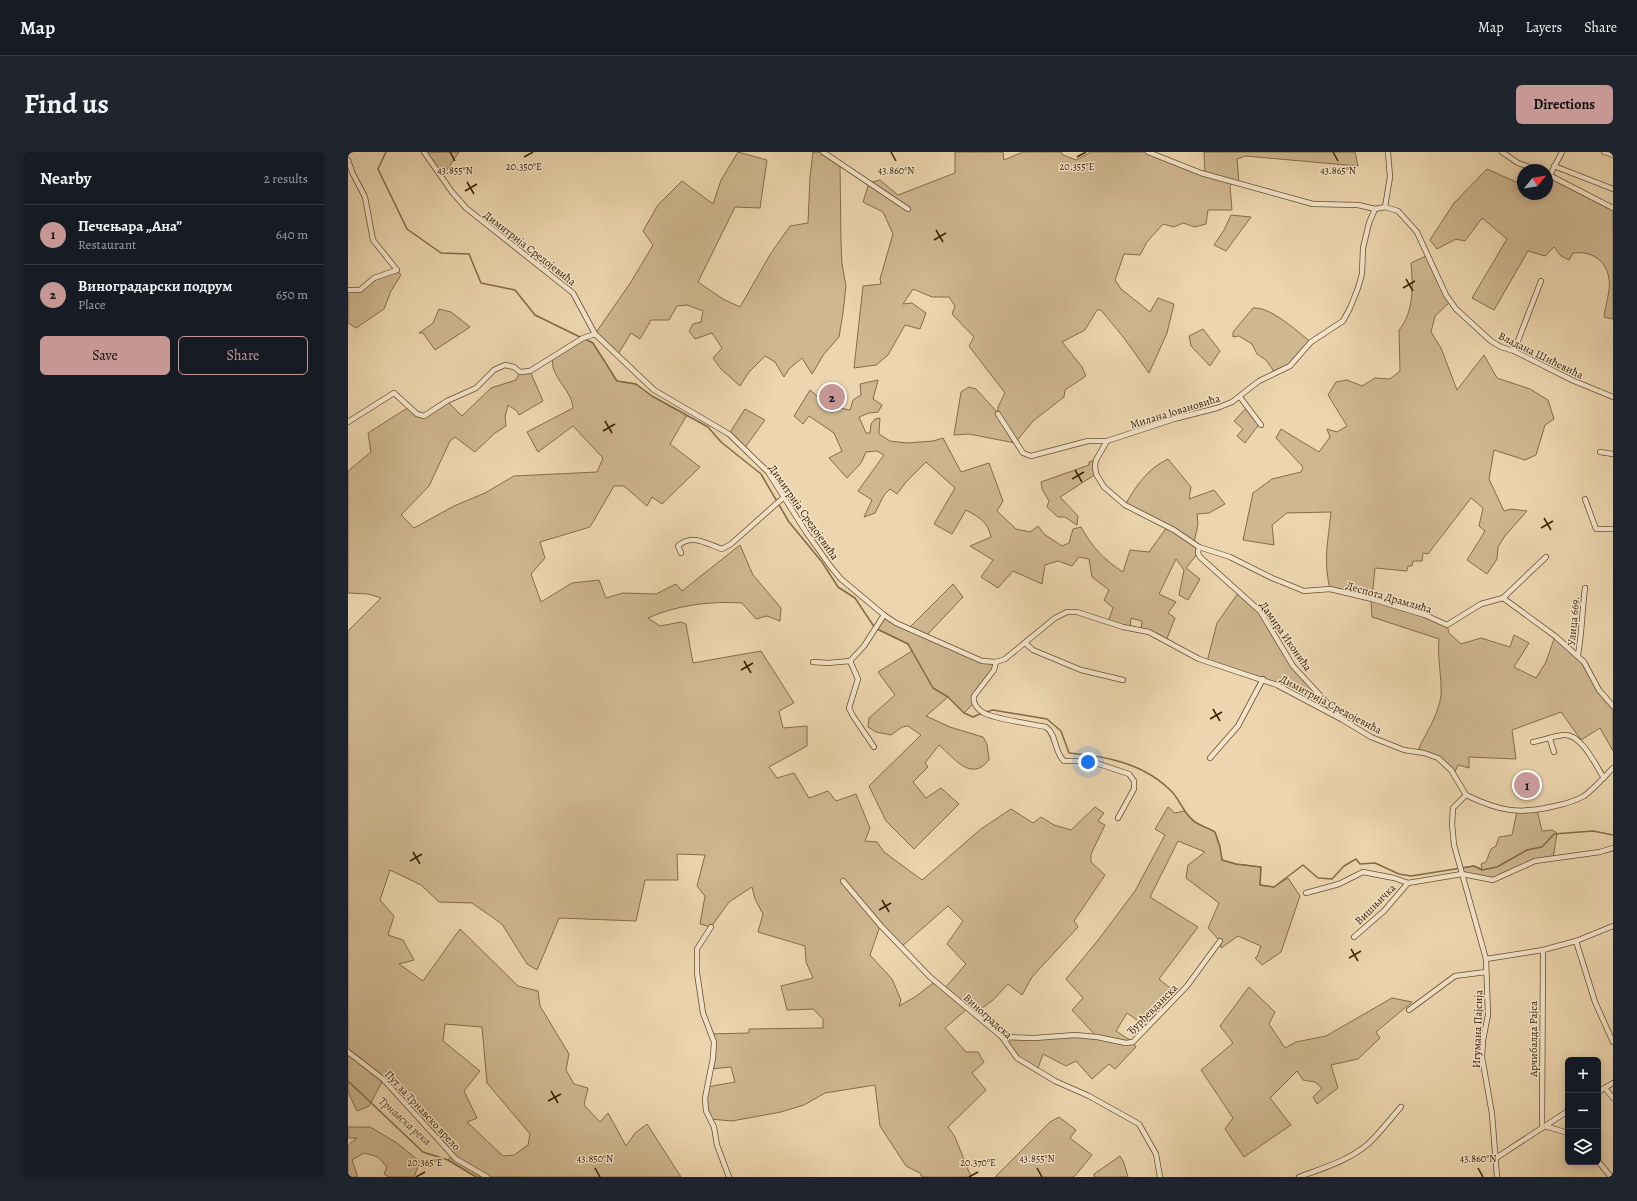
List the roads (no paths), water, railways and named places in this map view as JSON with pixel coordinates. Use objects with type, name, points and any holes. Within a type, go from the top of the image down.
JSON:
[{"type":"street","name":"Димитрија Средојевића","points":[[424,152],[452,192],[466,208],[573,293],[596,334],[654,390],[729,434],[768,472],[831,567],[841,579],[884,615],[896,623],[982,661],[996,662],[1005,659],[1059,616],[1067,612],[1077,612],[1123,627],[1149,632],[1199,659],[1263,679],[1343,720],[1371,737],[1404,750],[1438,758],[1451,770],[1466,795]]},
{"type":"street","points":[[823,152],[908,209]]},
{"type":"street","points":[[1148,152],[1201,173],[1313,204],[1358,205],[1375,209],[1385,207],[1390,177],[1388,152]]},
{"type":"street","points":[[1502,152],[1521,164]]},
{"type":"street","points":[[1562,152],[1554,166],[1613,189]]},
{"type":"street","points":[[1604,152],[1613,155]]},
{"type":"street","points":[[348,160],[352,172],[365,197],[373,240],[397,270],[374,278],[360,290],[348,290]]},
{"type":"street","points":[[1553,176],[1613,208]]},
{"type":"street","name":"Владана Шићевића","points":[[1385,207],[1398,211],[1416,232],[1446,295],[1456,309],[1491,341],[1501,348],[1514,352],[1574,381],[1613,397]]},
{"type":"street","name":"Милана Јовановића","points":[[998,414],[1023,453],[1031,456],[1088,441],[1107,441],[1174,419],[1217,408],[1240,397],[1251,386],[1290,366],[1311,342],[1342,321],[1358,288],[1362,274],[1363,248],[1369,223],[1375,209]]},
{"type":"street","points":[[1514,352],[1540,281]]},
{"type":"street","points":[[348,422],[394,393],[417,414],[424,416],[447,401],[476,388],[494,370],[505,365],[514,367],[520,372],[530,371],[583,338],[596,334]]},
{"type":"street","points":[[1240,397],[1261,425]]},
{"type":"street","points":[[1107,441],[1096,460],[1095,466],[1096,474],[1104,487],[1125,506],[1174,530],[1199,547]]},
{"type":"street","points":[[1600,452],[1613,454]]},
{"type":"street","points":[[681,553],[678,546],[683,541],[695,539],[722,549],[731,544],[784,497]]},
{"type":"street","points":[[1585,499],[1596,529],[1613,528]]},
{"type":"street","name":"Деспота Драмлића","points":[[1199,547],[1230,557],[1272,578],[1304,591],[1330,590],[1372,599],[1425,615],[1447,625],[1481,604],[1503,598],[1546,556]]},
{"type":"street","name":"Дамира Иконића","points":[[1199,547],[1198,553],[1200,557],[1260,611],[1293,666],[1343,720]]},
{"type":"street","name":"Улица 669.","points":[[1578,655],[1583,632],[1582,619],[1585,588]]},
{"type":"street","points":[[1503,598],[1578,655],[1590,670],[1599,690],[1613,706]]},
{"type":"street","points":[[813,662],[850,662],[864,646],[884,615]]},
{"type":"street","points":[[1025,643],[1033,650],[1081,670],[1123,680]]},
{"type":"street","points":[[850,662],[858,679],[849,708],[874,747]]},
{"type":"street","points":[[996,662],[994,670],[974,696],[973,700],[976,706],[987,714],[1046,727],[1050,731],[1059,755],[1064,761],[1090,761],[1129,774],[1134,781],[1134,788],[1118,818]]},
{"type":"street","name":"Димитрија Средојевића","points":[[1210,758],[1238,726],[1263,679]]},
{"type":"street","points":[[1533,742],[1565,735],[1581,743],[1604,778]]},
{"type":"street","points":[[1550,739],[1554,752]]},
{"type":"street","points":[[1466,795],[1500,809],[1521,812],[1537,810],[1580,798],[1592,789],[1613,768]]},
{"type":"street","name":"Игумана Пајсија","points":[[1466,795],[1455,805],[1452,812],[1454,845],[1486,959],[1488,1015],[1482,1057],[1492,1114],[1497,1177]]},
{"type":"street","points":[[1306,893],[1339,884],[1363,872],[1394,878],[1408,883],[1462,874],[1493,880],[1535,861],[1600,852],[1613,848]]},
{"type":"street","name":"Виноградска","points":[[843,881],[881,926],[930,977],[1002,1037],[1017,1058],[1055,1081],[1088,1096],[1139,1124],[1156,1154],[1160,1177]]},
{"type":"street","name":"Вишњичка","points":[[1354,937],[1384,911],[1408,883]]},
{"type":"street","points":[[1486,959],[1543,950],[1576,941],[1613,926]]},
{"type":"street","points":[[711,928],[697,949],[697,973],[703,1013],[714,1042],[713,1058],[705,1098],[706,1111],[714,1127],[717,1145],[729,1177]]},
{"type":"street","name":"Ђурђевданска","points":[[1002,1037],[1034,1038],[1075,1035],[1097,1037],[1126,1043],[1133,1042],[1187,986],[1220,941]]},
{"type":"street","points":[[1576,941],[1595,1002],[1613,1042]]},
{"type":"street","name":"Арчибалда Рајса","points":[[1543,950],[1543,1127]]},
{"type":"street","points":[[1409,1010],[1455,976],[1486,972]]},
{"type":"street","name":"Пут за Трнавско врело","points":[[348,1052],[383,1079],[456,1159],[487,1177]]},
{"type":"street","points":[[1601,1090],[1613,1083]]},
{"type":"street","points":[[1605,1088],[1613,1098]]},
{"type":"street","points":[[1299,1177],[1336,1163],[1359,1150],[1372,1140],[1401,1107]]},
{"type":"street","points":[[1496,1158],[1565,1113]]},
{"type":"street","points":[[1543,1127],[1565,1132]]},
{"type":"street","points":[[1601,1165],[1611,1177]]},
{"type":"waterway","points":[[386,152],[378,169],[407,229],[441,253],[469,254],[481,283],[515,290],[535,315],[582,338]]},
{"type":"waterway","points":[[585,339],[593,343],[617,381],[636,384],[652,396],[708,427],[721,442],[761,474],[789,522],[822,562],[838,587],[855,598],[875,628],[908,644],[933,688],[948,697],[964,713],[973,717],[982,713]]},
{"type":"waterway","points":[[986,712],[993,710],[1047,719],[1061,731],[1069,753],[1111,759],[1138,768],[1151,775],[1173,793],[1187,814],[1195,822],[1215,832],[1220,847],[1222,860],[1236,864],[1261,867],[1260,885],[1274,887],[1303,865],[1318,878],[1332,879],[1344,866],[1356,859],[1360,864],[1375,863],[1399,874],[1411,876],[1474,866],[1482,870],[1497,867],[1527,850],[1542,847],[1554,834],[1593,831],[1613,835]]},
{"type":"waterway","name":"Трнавска река","points":[[348,1081],[423,1152],[448,1160],[476,1177]]},
{"type":"place","name":"Виноградарски подрум","points":[[832,397]]},
{"type":"place","name":"Печењара „Ана”","points":[[1527,785]]}]
